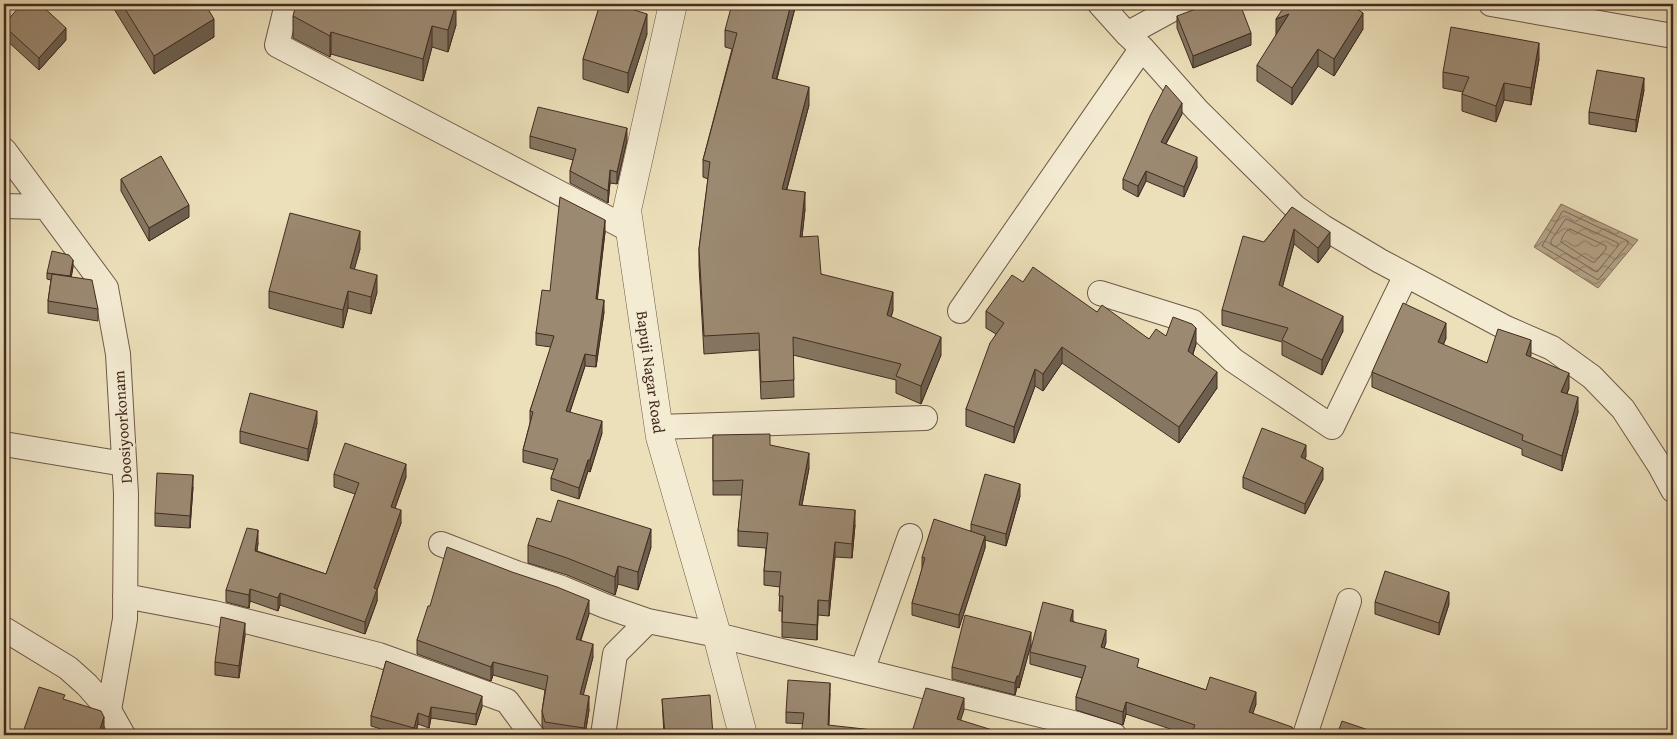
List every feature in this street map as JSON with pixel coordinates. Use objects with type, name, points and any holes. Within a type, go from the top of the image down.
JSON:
[{"type":"street","points":[[288,4],[277,45],[630,230]]},
{"type":"street","name":"Bapuji Nagar Road","points":[[673,4],[627,210],[658,427],[717,635],[742,735]]},
{"type":"street","points":[[1100,4],[1197,110],[1294,207],[1323,227],[1406,275],[1506,328],[1552,348],[1592,377],[1622,409],[1660,466],[1673,490]]},
{"type":"street","points":[[960,311],[1135,41],[1182,4]]},
{"type":"street","points":[[1491,4],[1673,36]]},
{"type":"street","name":"Doosiyoorkonam","points":[[4,150],[106,288],[118,354],[126,494],[125,619],[109,710]]},
{"type":"street","points":[[4,206],[46,207]]},
{"type":"street","points":[[1100,293],[1193,322],[1233,360],[1332,427],[1406,275]]},
{"type":"street","points":[[658,427],[925,418]]},
{"type":"street","points":[[4,444],[124,464]]},
{"type":"street","points":[[862,671],[910,536]]},
{"type":"street","points":[[441,544],[648,621],[717,635],[1077,724],[1114,735]]},
{"type":"street","points":[[125,596],[214,613],[379,655],[507,701],[532,735]]},
{"type":"street","points":[[1305,735],[1349,601]]},
{"type":"street","points":[[603,735],[615,654],[648,621]]},
{"type":"street","points":[[4,629],[68,668],[87,685],[109,710],[122,735]]},
{"type":"water","points":[[1561,204],[1638,240],[1598,288],[1534,247]]},
{"type":"building","points":[[22,4],[40,4],[66,28],[39,58],[4,26]]},
{"type":"building","points":[[122,4],[205,4],[214,19],[154,56]]},
{"type":"building","points":[[296,4],[456,4],[448,30],[432,26],[423,59],[331,32],[330,36],[293,16]]},
{"type":"building","points":[[600,4],[626,4],[625,7],[647,14],[628,73],[583,59]]},
{"type":"building","points":[[732,4],[791,4],[772,78],[809,87],[782,189],[805,192],[800,237],[818,236],[821,274],[893,292],[887,315],[941,337],[921,386],[896,376],[901,364],[793,337],[794,380],[761,382],[759,333],[704,336],[699,249],[710,162],[703,160],[737,33],[725,30]]},
{"type":"building","points":[[1209,4],[1240,4],[1251,33],[1193,56],[1177,16]]},
{"type":"building","points":[[1286,4],[1350,4],[1363,13],[1334,59],[1318,49],[1292,88],[1257,65],[1289,14],[1276,19]]},
{"type":"building","points":[[1451,27],[1539,43],[1531,88],[1504,83],[1496,106],[1462,94],[1469,77],[1443,72]]},
{"type":"building","points":[[1597,70],[1644,78],[1636,120],[1589,112]]},
{"type":"building","points":[[1166,85],[1182,103],[1161,142],[1197,157],[1184,187],[1146,171],[1138,186],[1123,179],[1150,116]]},
{"type":"building","points":[[538,107],[627,128],[617,172],[610,170],[608,191],[570,171],[576,149],[530,136]]},
{"type":"building","points":[[161,156],[189,205],[149,228],[121,179]]},
{"type":"building","points":[[560,197],[605,220],[596,299],[604,300],[596,356],[585,354],[566,411],[602,421],[579,488],[551,478],[558,459],[523,450],[533,412],[530,411],[554,336],[536,333],[542,290],[550,291]]},
{"type":"building","points":[[1292,207],[1330,232],[1318,248],[1294,229],[1279,285],[1343,316],[1322,360],[1282,340],[1288,328],[1222,310],[1243,236],[1264,242]]},
{"type":"building","points":[[290,213],[360,231],[350,268],[377,275],[371,297],[348,291],[343,310],[269,291]]},
{"type":"building","points":[[52,251],[69,255],[73,260],[70,276],[47,273]]},
{"type":"building","points":[[1033,267],[1097,312],[1102,305],[1149,339],[1156,329],[1166,336],[1173,317],[1192,324],[1196,328],[1188,351],[1217,372],[1179,427],[1062,347],[1043,374],[1035,369],[1014,427],[966,409],[990,343],[1004,323],[986,311],[1012,275],[1023,282]]},
{"type":"building","points":[[52,274],[92,280],[98,309],[48,301]]},
{"type":"building","points":[[1403,303],[1446,323],[1438,342],[1487,363],[1498,329],[1531,340],[1526,355],[1569,373],[1561,392],[1578,397],[1562,456],[1522,440],[1523,435],[1372,372]]},
{"type":"building","points":[[250,393],[317,411],[308,449],[240,431]]},
{"type":"building","points":[[1262,428],[1306,445],[1301,457],[1323,468],[1305,504],[1243,477]]},
{"type":"building","points":[[770,434],[770,445],[809,453],[799,505],[855,510],[852,544],[835,542],[829,601],[818,600],[817,625],[782,622],[783,596],[779,596],[781,572],[764,571],[768,533],[738,531],[743,480],[713,481],[713,435]]},
{"type":"building","points":[[345,443],[406,464],[391,507],[401,510],[374,588],[377,589],[365,622],[280,593],[278,598],[250,589],[249,595],[226,590],[247,528],[258,530],[255,551],[326,574],[359,483],[334,474]]},
{"type":"building","points":[[157,473],[193,475],[190,516],[155,513]]},
{"type":"building","points":[[985,474],[1020,484],[1006,534],[971,524]]},
{"type":"building","points":[[558,500],[651,529],[638,572],[618,566],[615,577],[528,545],[537,518],[551,522]]},
{"type":"building","points":[[934,519],[985,536],[959,615],[912,603],[925,558],[922,557]]},
{"type":"building","points":[[447,547],[589,600],[576,639],[593,644],[580,694],[589,696],[584,728],[545,722],[542,711],[548,676],[493,662],[491,667],[417,640],[428,606],[430,606]]},
{"type":"building","points":[[1385,571],[1449,592],[1439,623],[1375,602]]},
{"type":"building","points":[[1043,602],[1073,610],[1070,621],[1106,630],[1101,647],[1139,659],[1137,667],[1206,690],[1210,677],[1256,692],[1249,712],[1292,727],[1300,735],[1203,735],[1192,732],[1195,725],[1126,702],[1123,712],[1076,697],[1086,666],[1030,652]]},
{"type":"building","points":[[965,615],[1031,632],[1019,676],[1017,676],[1015,683],[952,667]]},
{"type":"building","points":[[221,617],[245,623],[239,666],[215,662]]},
{"type":"building","points":[[386,661],[482,696],[476,714],[431,707],[429,717],[418,713],[414,728],[371,716]]},
{"type":"building","points":[[788,680],[830,683],[828,725],[873,730],[882,735],[801,735],[804,713],[786,712]]},
{"type":"building","points":[[39,687],[65,695],[63,699],[101,711],[104,717],[98,735],[22,735]]},
{"type":"building","points":[[926,688],[964,698],[957,719],[1005,735],[911,735]]},
{"type":"building","points":[[710,695],[713,735],[665,735],[662,699]]},
{"type":"building","points":[[1342,721],[1383,735],[1337,735]]}]
